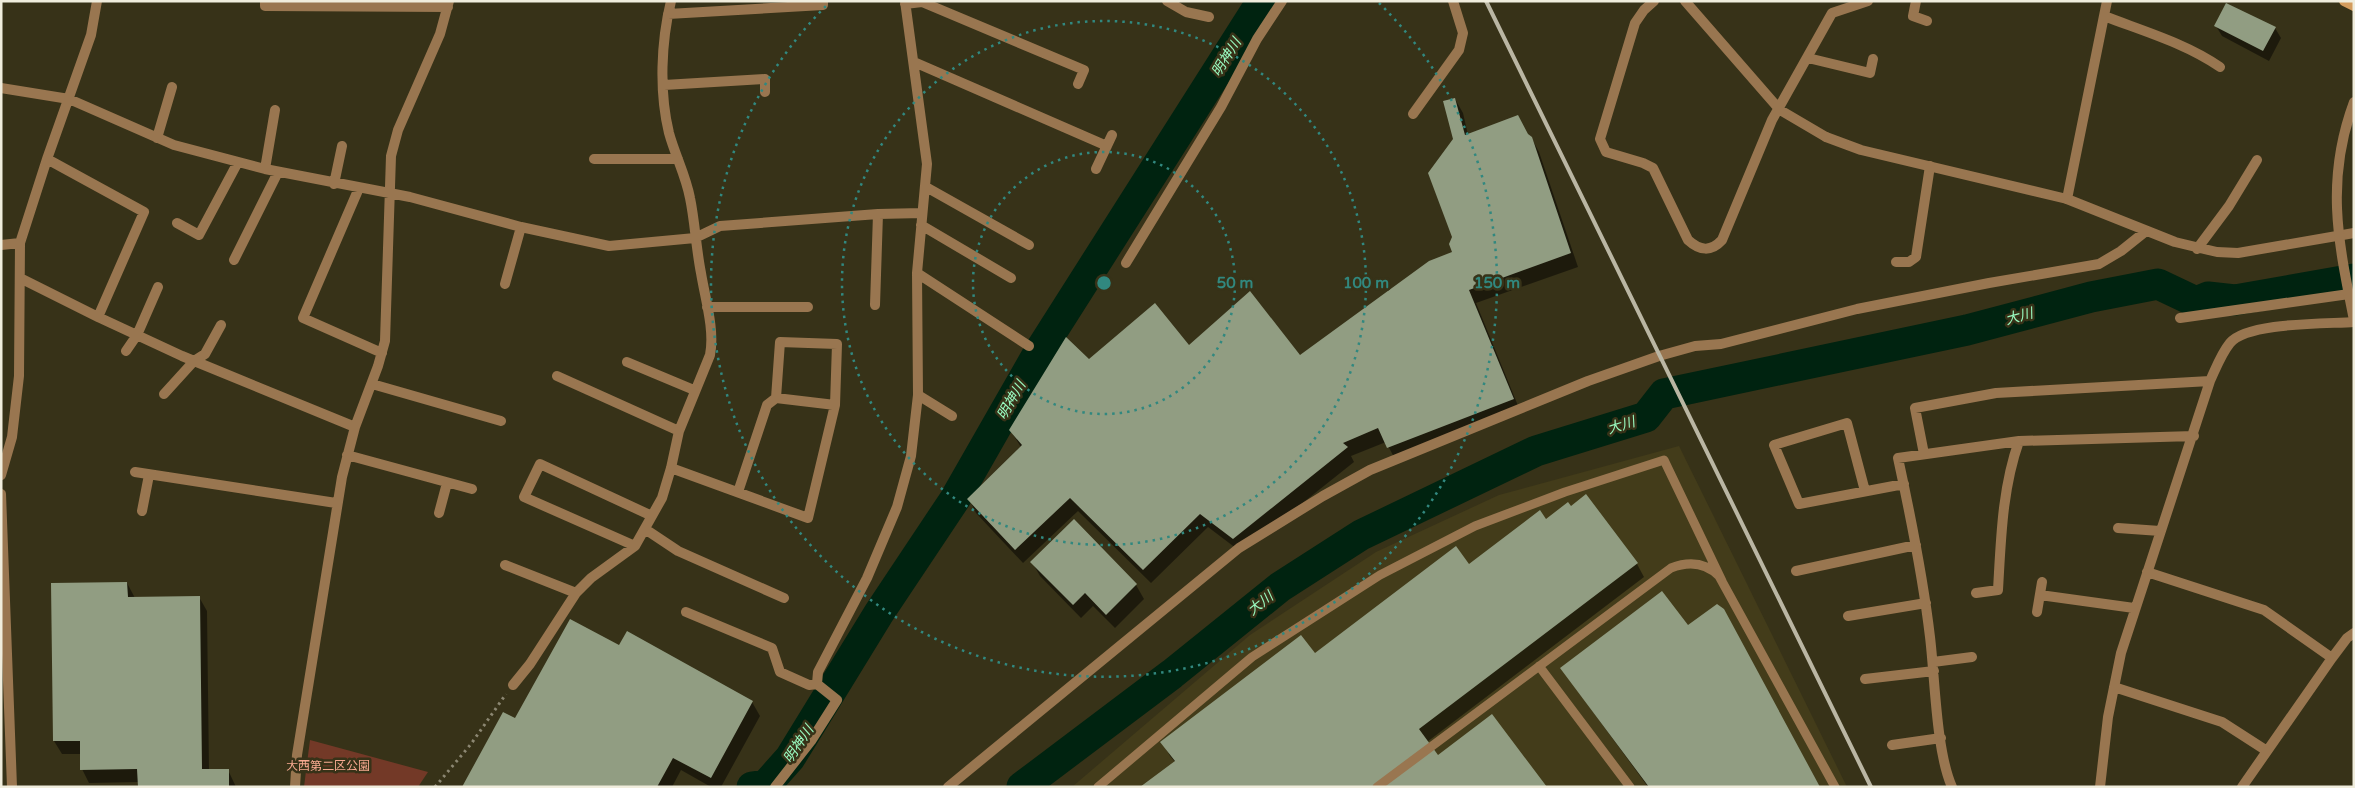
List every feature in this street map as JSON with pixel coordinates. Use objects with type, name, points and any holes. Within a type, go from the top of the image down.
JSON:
[{"type":"main road","points":[[2344,1],[2354,6]]},
{"type":"street","points":[[1,475],[12,437],[19,376],[20,243],[46,158],[69,99],[90,35],[97,1]]},
{"type":"street","points":[[265,1],[265,6],[449,4],[440,34],[398,130],[391,156],[387,312],[382,353],[355,427],[336,503],[297,755],[295,787]]},
{"type":"street","points":[[513,685],[530,664],[576,593],[591,578],[635,546],[645,529],[662,498],[679,431],[712,346],[694,238],[690,197],[669,132],[662,65],[671,1]]},
{"type":"street","points":[[668,14],[748,5],[823,5],[823,1]]},
{"type":"street","points":[[1167,1],[1186,12],[1209,17]]},
{"type":"street","points":[[1126,263],[1221,107],[1257,39],[1282,1]]},
{"type":"street","points":[[1413,114],[1459,50],[1462,33],[1453,1]]},
{"type":"street","points":[[1654,1],[1644,10],[1635,24],[1600,139],[1606,152],[1643,163],[1653,168],[1688,240],[1697,248],[1708,250],[1722,240],[1772,120],[1780,110],[1832,13],[1868,1]]},
{"type":"street","points":[[1685,1],[1780,110],[1826,138],[1861,150],[2066,199],[2197,249],[2238,253],[2354,232]]},
{"type":"street","points":[[1916,1],[1913,16],[1927,21]]},
{"type":"street","points":[[2066,199],[2107,1]]},
{"type":"street","points":[[820,686],[818,672],[867,578],[897,507],[910,456],[918,395],[916,273],[927,164],[905,2],[922,2],[1084,70],[1078,84]]},
{"type":"street","points":[[2104,16],[2168,40],[2206,57],[2220,67]]},
{"type":"street","points":[[1808,58],[1870,73],[1873,59]]},
{"type":"street","points":[[914,62],[1106,146]]},
{"type":"street","points":[[664,85],[765,79],[765,92]]},
{"type":"street","points":[[157,138],[172,87]]},
{"type":"street","points":[[1,88],[69,99],[174,145],[238,162],[334,184],[390,194],[521,227],[609,246],[694,238],[720,226],[878,214],[922,213]]},
{"type":"street","points":[[2100,787],[2114,687],[2121,653],[2134,608],[2194,436],[2210,381],[2230,342],[2247,331],[2354,321],[2341,256],[2336,195],[2338,159],[2354,102]]},
{"type":"street","points":[[265,169],[274,110]]},
{"type":"street","points":[[1096,169],[1112,135]]},
{"type":"street","points":[[334,184],[342,146]]},
{"type":"street","points":[[46,158],[144,212],[98,317]]},
{"type":"street","points":[[594,159],[678,159]]},
{"type":"street","points":[[2197,249],[2229,206],[2257,160]]},
{"type":"street","points":[[177,223],[199,235],[238,162]]},
{"type":"street","points":[[1896,262],[1909,262],[1916,257],[1930,166]]},
{"type":"street","points":[[234,260],[278,172]]},
{"type":"street","points":[[926,187],[1029,245]]},
{"type":"street","points":[[359,188],[303,318],[382,353]]},
{"type":"street","points":[[876,305],[878,214]]},
{"type":"street","points":[[921,225],[1011,278]]},
{"type":"street","points":[[506,284],[521,227]]},
{"type":"street","points":[[948,787],[1239,548],[1323,496],[1370,470],[1588,381],[1659,356],[1695,346],[1721,344],[1857,309],[2099,264],[2121,252],[2146,231]]},
{"type":"street","points":[[1,245],[20,243]]},
{"type":"street","points":[[916,273],[1029,346]]},
{"type":"street","points":[[20,278],[98,317],[194,361],[355,427]]},
{"type":"street","points":[[126,351],[137,335],[158,287]]},
{"type":"street","points":[[2180,318],[2348,291]]},
{"type":"street","points":[[707,307],[808,307]]},
{"type":"street","points":[[164,394],[194,361],[205,354],[221,325]]},
{"type":"street","points":[[671,468],[808,518],[835,405],[837,344],[780,342],[776,398]]},
{"type":"street","points":[[627,362],[694,390]]},
{"type":"street","points":[[557,376],[679,431]]},
{"type":"street","points":[[1924,454],[1915,408],[1996,393],[2210,381]]},
{"type":"street","points":[[372,384],[500,421]]},
{"type":"street","points":[[918,395],[952,416]]},
{"type":"street","points":[[738,492],[767,405],[776,398],[835,405]]},
{"type":"street","points":[[1865,491],[1847,423],[1774,445],[1799,504],[1904,484]]},
{"type":"street","points":[[1952,787],[1947,776],[1941,738],[1926,602],[1898,458],[2019,441],[2194,436]]},
{"type":"street","points":[[1976,593],[1998,590],[2002,520],[2012,463],[2019,441]]},
{"type":"street","points":[[347,455],[472,489]]},
{"type":"street","points":[[635,546],[524,497],[540,464],[652,516]]},
{"type":"street","points":[[135,472],[336,503]]},
{"type":"street","points":[[142,511],[149,475]]},
{"type":"street","points":[[439,513],[447,483]]},
{"type":"street","points":[[1,494],[12,787]]},
{"type":"street","points":[[2118,528],[2160,531]]},
{"type":"street","points":[[645,529],[678,551],[784,598]]},
{"type":"street","points":[[1796,571],[1916,545]]},
{"type":"street","points":[[505,565],[576,593]]},
{"type":"street","points":[[2147,572],[2264,610],[2332,658]]},
{"type":"street","points":[[2037,612],[2042,582]]},
{"type":"street","points":[[2040,595],[2134,608]]},
{"type":"street","points":[[1848,616],[1926,602]]},
{"type":"street","points":[[686,612],[772,648],[780,672],[809,685],[820,686],[837,700],[811,741],[775,787]]},
{"type":"street","points":[[2242,787],[2332,658],[2347,638],[2354,633]]},
{"type":"street","points":[[1865,678],[1934,666],[1972,657]]},
{"type":"street","points":[[2114,687],[2222,722],[2267,751]]},
{"type":"street","points":[[1892,744],[1941,738]]},
{"type":"lane","points":[[1098,787],[1252,657],[1380,575],[1474,526],[1574,489],[1664,460],[1722,581],[1835,787]]},
{"type":"lane","points":[[1377,787],[1671,568],[1684,563],[1710,567],[1722,581]]},
{"type":"lane","points":[[1539,666],[1630,787]]},
{"type":"path","points":[[435,787],[471,744],[513,685]]},
{"type":"shaded area","points":[[1679,446],[1847,787],[1072,787],[1250,635],[1376,552],[1499,495]]},
{"type":"green space","name":"大西第二区公園","points":[[310,740],[428,772],[418,787],[304,787]]},
{"type":"building","points":[[2226,3],[2276,27],[2263,51],[2214,26]]},
{"type":"building","points":[[1455,98],[1465,135],[1518,115],[1528,134],[1532,137],[1571,253],[1469,290],[1514,399],[1387,448],[1378,428],[1343,443],[1348,447],[1233,539],[1200,514],[1143,570],[1070,498],[1015,550],[967,499],[1022,445],[1009,430],[1066,337],[1089,359],[1155,303],[1189,345],[1250,291],[1300,355],[1429,261],[1452,252],[1449,244],[1452,237],[1428,173],[1453,139],[1443,101]]},
{"type":"building","points":[[1586,494],[1638,563],[1419,729],[1438,755],[1492,714],[1547,787],[1140,787],[1175,761],[1160,742],[1301,635],[1315,653],[1456,546],[1469,564],[1540,510],[1546,519],[1568,502],[1571,506]]},
{"type":"building","points":[[1074,519],[1137,584],[1106,615],[1085,593],[1073,605],[1030,562]]},
{"type":"building","points":[[127,582],[128,597],[200,596],[202,769],[229,769],[229,787],[138,787],[137,769],[80,770],[80,741],[53,741],[51,583]]},
{"type":"building","points":[[1662,591],[1688,625],[1717,604],[1724,609],[1820,787],[1649,787],[1560,668]]},
{"type":"building","points":[[570,619],[619,645],[627,631],[753,701],[711,778],[673,758],[657,787],[462,787],[503,712],[515,718]]},
{"type":"waterway","name":"明神川","points":[[752,787],[766,785],[790,758],[879,613],[955,499],[1039,352],[1262,1]]},
{"type":"waterway","name":"大川","points":[[1022,787],[1172,674],[1280,587],[1361,535],[1536,451],[1646,417],[1664,394],[1967,330],[2091,297],[2158,284],[2196,302],[2208,297],[2235,300],[2354,279]]},
{"type":"railway","points":[[1486,1],[1871,787]]}]
